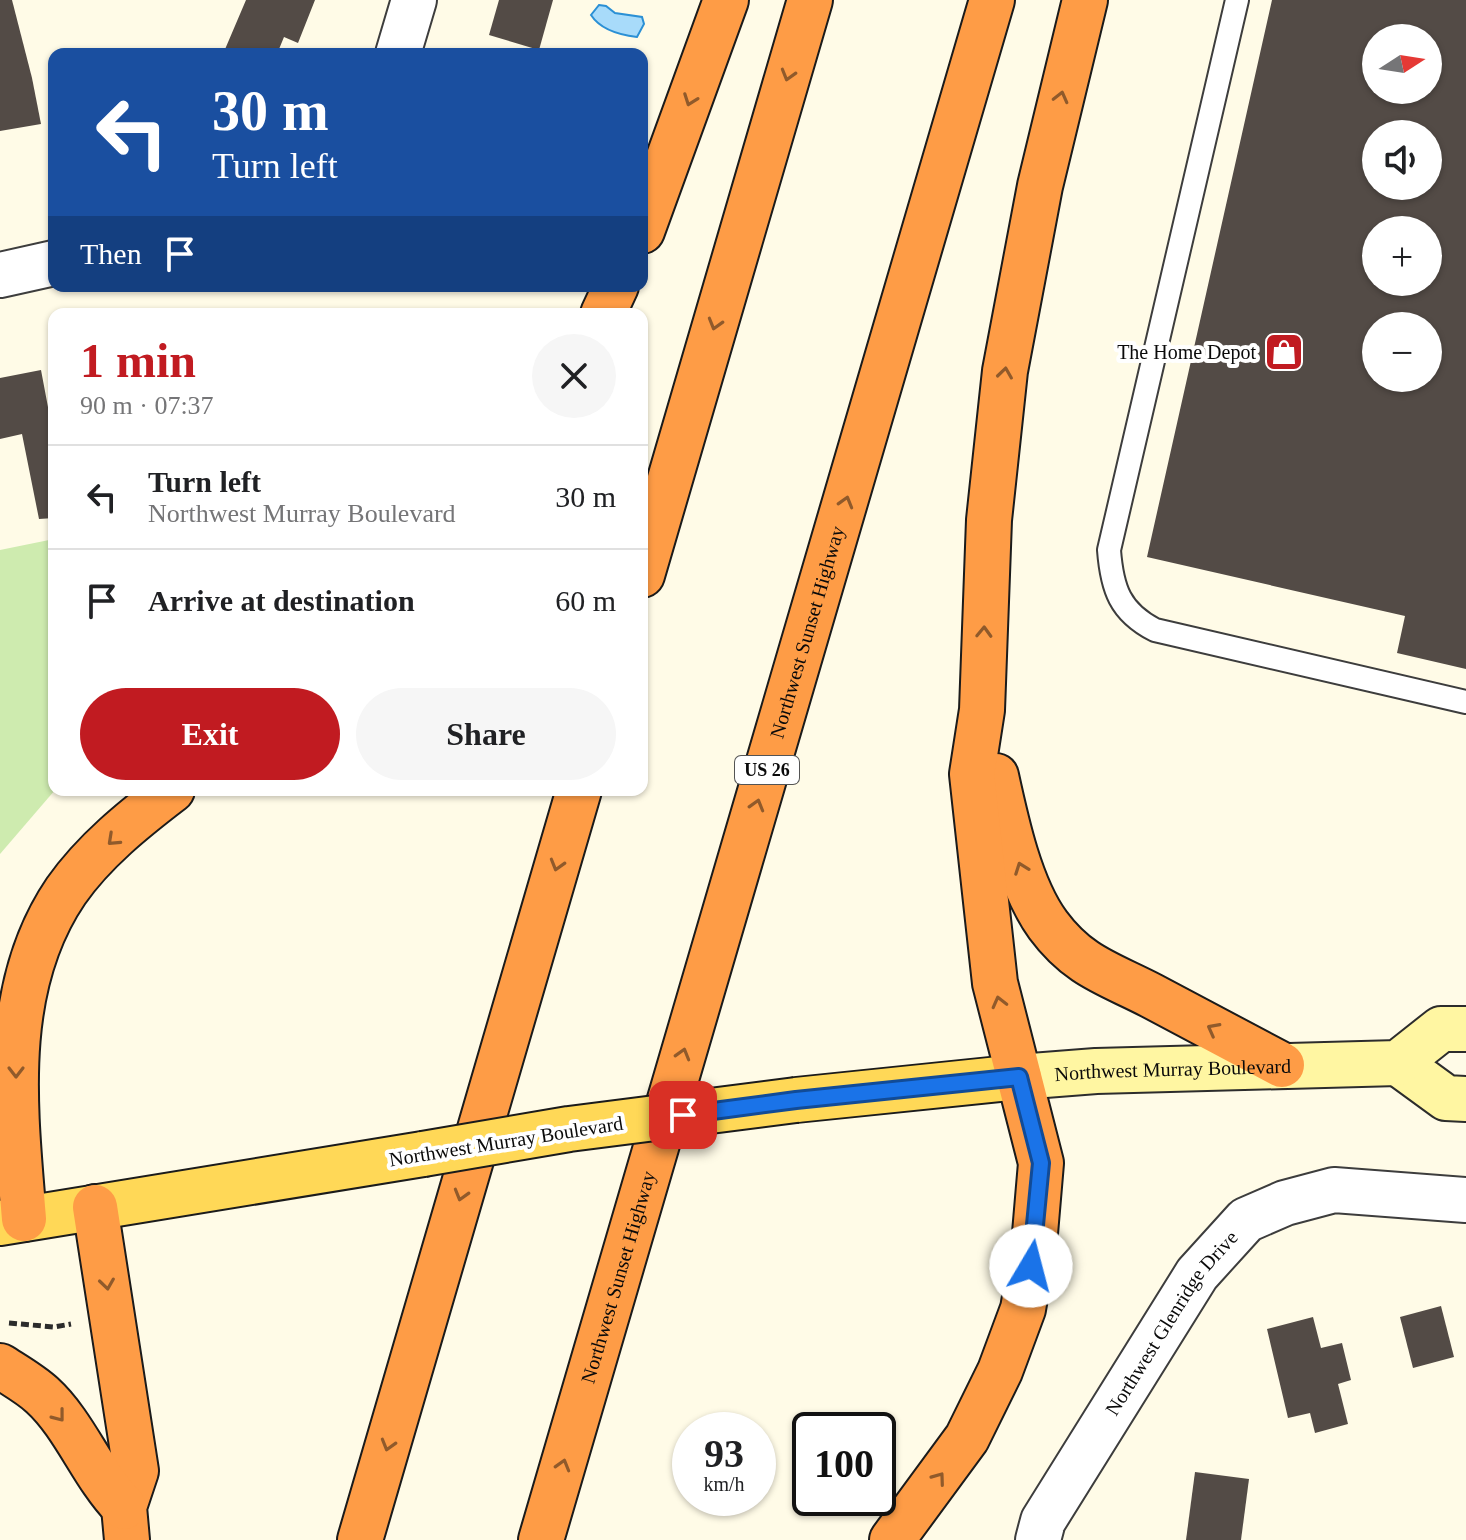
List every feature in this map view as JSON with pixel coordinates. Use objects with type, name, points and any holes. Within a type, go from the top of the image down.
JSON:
[{"type":"highway","points":[[648,214],[726,0]]},
{"type":"highway","points":[[648,554],[810,0]]},
{"type":"highway","name":"Northwest Sunset Highway","points":[[541,1540],[992,0]]},
{"type":"highway","points":[[892,1540],[967,1438],[1000,1371],[1023,1309],[1034,1245],[1041,1163],[995,983],[972,774],[982,710],[989,520],[1005,371],[1040,186],[1085,0]]},
{"type":"highway","points":[[982,710],[1007,826],[1023,875],[1046,923],[1064,943],[1099,972],[1140,990],[1282,1065]]},
{"type":"highway","points":[[12,1221],[16,1049],[23,993],[37,946],[66,892],[96,855],[164,796]]},
{"type":"highway","points":[[360,1540],[577,796]]},
{"type":"highway","points":[[95,1207],[136,1471],[126,1524]]},
{"type":"highway","points":[[0,1366],[42,1395],[74,1436],[126,1524]]},
{"type":"main road","points":[[1466,1029],[1441,1029],[1398,1063],[1446,1098],[1466,1099]]},
{"type":"main road","name":"Northwest Murray Boulevard","points":[[12,1221],[569,1129],[796,1100],[1096,1071],[1398,1063]]},
{"type":"street","points":[[400,48],[414,0]]},
{"type":"street","points":[[0,275],[48,264]]},
{"type":"street","name":"Northwest Glenridge Drive","points":[[1038,1540],[1043,1521],[1197,1274],[1246,1220],[1285,1203],[1334,1190],[1466,1200]]},
{"type":"lane","points":[[1237,0],[1109,550],[1111,571],[1120,599],[1135,620],[1155,630],[1466,702]]},
{"type":"path","points":[[0,1322],[54,1327],[76,1323]]},
{"type":"green space","points":[[48,540],[50,796],[0,854],[0,550]]},
{"type":"water","points":[[599,5],[615,13],[642,17],[644,24],[637,37],[617,33],[600,24],[591,15]]},
{"type":"building","points":[[0,0],[12,0],[41,124],[0,131]]},
{"type":"building","points":[[246,0],[315,0],[298,43],[284,37],[279,48],[226,48]]},
{"type":"building","points":[[499,0],[553,0],[540,48],[489,35]]},
{"type":"building","name":"The Home Depot","points":[[1272,0],[1466,0],[1466,669],[1397,653],[1405,616],[1147,557]]},
{"type":"building","points":[[41,370],[48,407],[48,518],[39,519],[22,434],[0,439],[0,378]]},
{"type":"building","points":[[1441,1306],[1454,1357],[1413,1368],[1400,1317]]},
{"type":"building","points":[[1313,1317],[1321,1348],[1342,1343],[1351,1380],[1338,1384],[1348,1424],[1315,1433],[1310,1413],[1288,1418],[1267,1329]]},
{"type":"building","points":[[1195,1472],[1249,1479],[1241,1540],[1186,1540]]},
{"type":"place","name":"The Home Depot","points":[[1284,352]]},
{"type":"route","points":[[683,1115],[1019,1077],[1041,1163],[1031,1266]]}]
